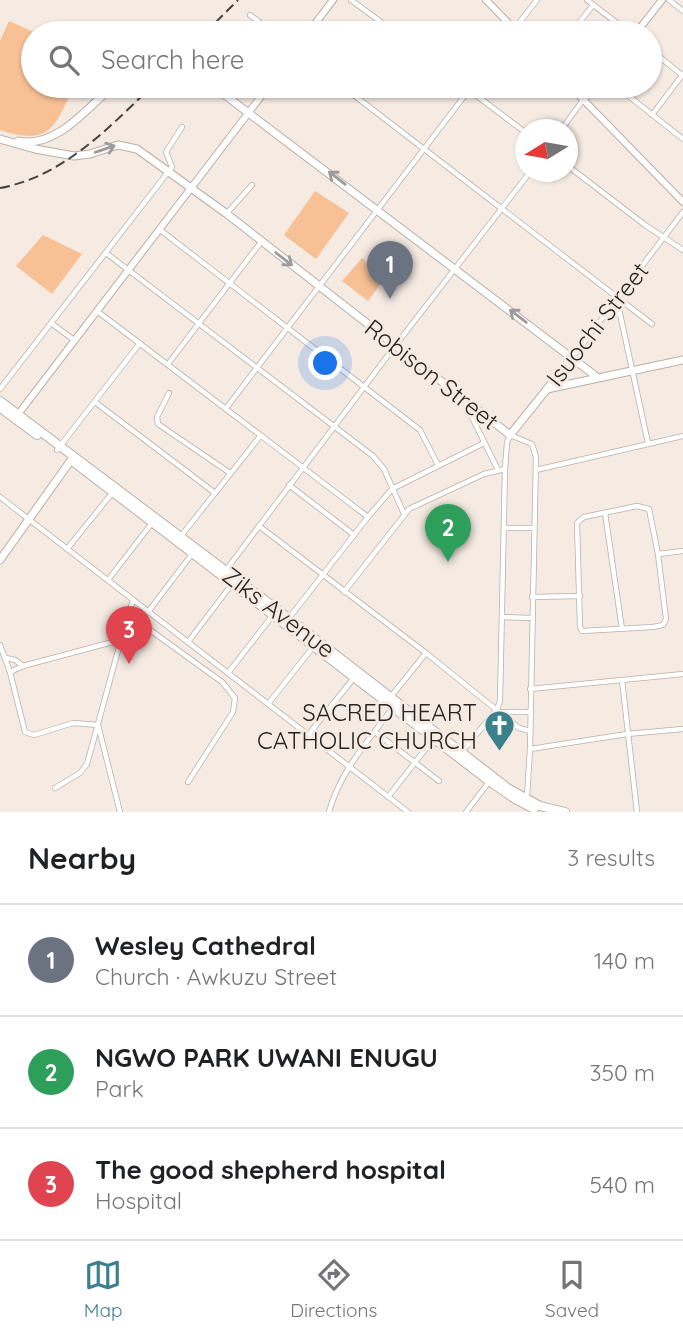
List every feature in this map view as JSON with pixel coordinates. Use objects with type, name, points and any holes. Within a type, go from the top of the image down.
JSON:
[{"type":"main road","points":[[39,146],[99,98]]},
{"type":"main road","points":[[230,98],[456,267],[597,377]]},
{"type":"main road","name":"Robison Street","points":[[0,136],[83,156],[111,146],[128,145],[137,149],[227,214],[510,435]]},
{"type":"main road","name":"Isuochi Street","points":[[510,435],[572,358]]},
{"type":"main road","points":[[547,389],[683,360]]},
{"type":"main road","name":"Ziks Avenue","points":[[2,408],[154,520],[491,779],[542,812]]},
{"type":"main road","points":[[0,560],[72,458]]},
{"type":"main road","name":"Ziks Avenue","points":[[223,574],[232,584],[275,612]]},
{"type":"main road","name":"Ziks Avenue","points":[[526,802],[565,812]]},
{"type":"street","points":[[317,21],[333,0]]},
{"type":"street","points":[[351,0],[380,21]]},
{"type":"street","points":[[486,0],[504,21]]},
{"type":"street","points":[[522,21],[537,0]]},
{"type":"street","points":[[587,0],[614,21]]},
{"type":"street","points":[[645,21],[662,0]]},
{"type":"street","points":[[669,0],[683,11]]},
{"type":"street","points":[[580,21],[593,5]]},
{"type":"street","points":[[250,15],[256,21]]},
{"type":"street","points":[[652,115],[683,74],[662,58]]},
{"type":"street","points":[[16,416],[259,98]]},
{"type":"street","points":[[357,98],[652,324]]},
{"type":"street","points":[[227,407],[460,98]]},
{"type":"street","points":[[482,98],[515,124]]},
{"type":"street","points":[[631,98],[683,139]]},
{"type":"street","points":[[569,119],[584,99],[683,202]]},
{"type":"street","points":[[0,389],[169,171],[172,166],[166,152],[182,127]]},
{"type":"street","points":[[578,173],[683,250]]},
{"type":"street","points":[[223,574],[522,182]]},
{"type":"street","points":[[227,214],[252,185]]},
{"type":"street","name":"Isuochi Street","points":[[572,358],[683,212]]},
{"type":"street","points":[[159,229],[420,430],[438,465]]},
{"type":"street","points":[[168,364],[261,242]]},
{"type":"street","points":[[106,253],[335,426],[382,465],[404,514]]},
{"type":"street","points":[[617,298],[648,443]]},
{"type":"street","points":[[97,311],[227,407],[368,517]]},
{"type":"street","points":[[51,323],[74,341]]},
{"type":"street","points":[[59,448],[139,343]]},
{"type":"street","points":[[169,393],[158,417],[158,424],[230,473]]},
{"type":"street","points":[[462,395],[498,470]]},
{"type":"street","points":[[95,402],[215,493]]},
{"type":"street","points":[[179,539],[261,435]]},
{"type":"street","points":[[510,435],[532,444],[536,457],[530,749],[526,802]]},
{"type":"street","name":"Robison Street","points":[[499,710],[505,469],[510,435]]},
{"type":"street","points":[[536,470],[683,436]]},
{"type":"street","points":[[287,621],[392,489],[484,443]]},
{"type":"street","points":[[344,592],[412,507],[505,469]]},
{"type":"street","points":[[289,485],[354,535]]},
{"type":"street","points":[[67,549],[114,490]]},
{"type":"street","points":[[0,497],[408,812]]},
{"type":"street","points":[[637,506],[649,509],[658,554],[666,620],[663,625],[582,631],[577,523],[584,517],[637,506]]},
{"type":"street","points":[[605,513],[622,629]]},
{"type":"street","points":[[108,580],[154,520]]},
{"type":"street","points":[[259,526],[426,653],[519,728],[530,731]]},
{"type":"street","points":[[505,528],[534,528]]},
{"type":"street","points":[[148,612],[194,551]]},
{"type":"street","points":[[658,554],[683,551]]},
{"type":"street","points":[[188,642],[232,584]]},
{"type":"street","points":[[532,597],[580,596]]},
{"type":"street","points":[[55,788],[83,769],[133,601]]},
{"type":"street","points":[[228,673],[275,612]]},
{"type":"street","points":[[128,614],[222,682],[235,698],[233,712],[188,782]]},
{"type":"street","points":[[502,617],[531,618]]},
{"type":"street","points":[[10,672],[23,666],[121,640]]},
{"type":"street","points":[[268,704],[316,643]]},
{"type":"street","points":[[0,645],[28,735],[73,723],[97,725]]},
{"type":"street","points":[[330,811],[349,765],[375,732],[426,653]]},
{"type":"street","points":[[5,658],[15,660],[23,666]]},
{"type":"street","points":[[530,689],[683,674]]},
{"type":"street","points":[[308,735],[356,675]]},
{"type":"street","points":[[622,680],[637,812]]},
{"type":"street","points":[[499,710],[530,712]]},
{"type":"street","points":[[459,755],[499,710]]},
{"type":"street","points":[[97,725],[120,812]]},
{"type":"street","points":[[530,749],[627,734],[683,729]]},
{"type":"street","points":[[375,732],[439,781]]},
{"type":"street","points":[[388,797],[435,736]]},
{"type":"street","points":[[466,812],[491,779]]},
{"type":"shaded area","points":[[9,21],[21,26],[21,98],[68,98],[56,122],[41,134],[17,135],[0,130],[0,41]]},
{"type":"shaded area","points":[[315,191],[349,213],[316,259],[284,235]]},
{"type":"shaded area","points":[[43,235],[82,254],[52,294],[16,266]]},
{"type":"shaded area","points":[[362,258],[384,279],[368,301],[342,281]]},
{"type":"railway","points":[[217,21],[238,0]]},
{"type":"railway","points":[[0,188],[23,182],[64,162],[101,134],[140,98]]},
{"type":"place","name":"Wesley Cathedral","points":[[390,299]]},
{"type":"place","name":"NGWO PARK UWANI ENUGU","points":[[448,562]]},
{"type":"place","name":"The good shepherd hospital","points":[[129,664]]},
{"type":"place","name":"SACRED HEART CATHOLIC CHURCH","points":[[500,753]]}]
